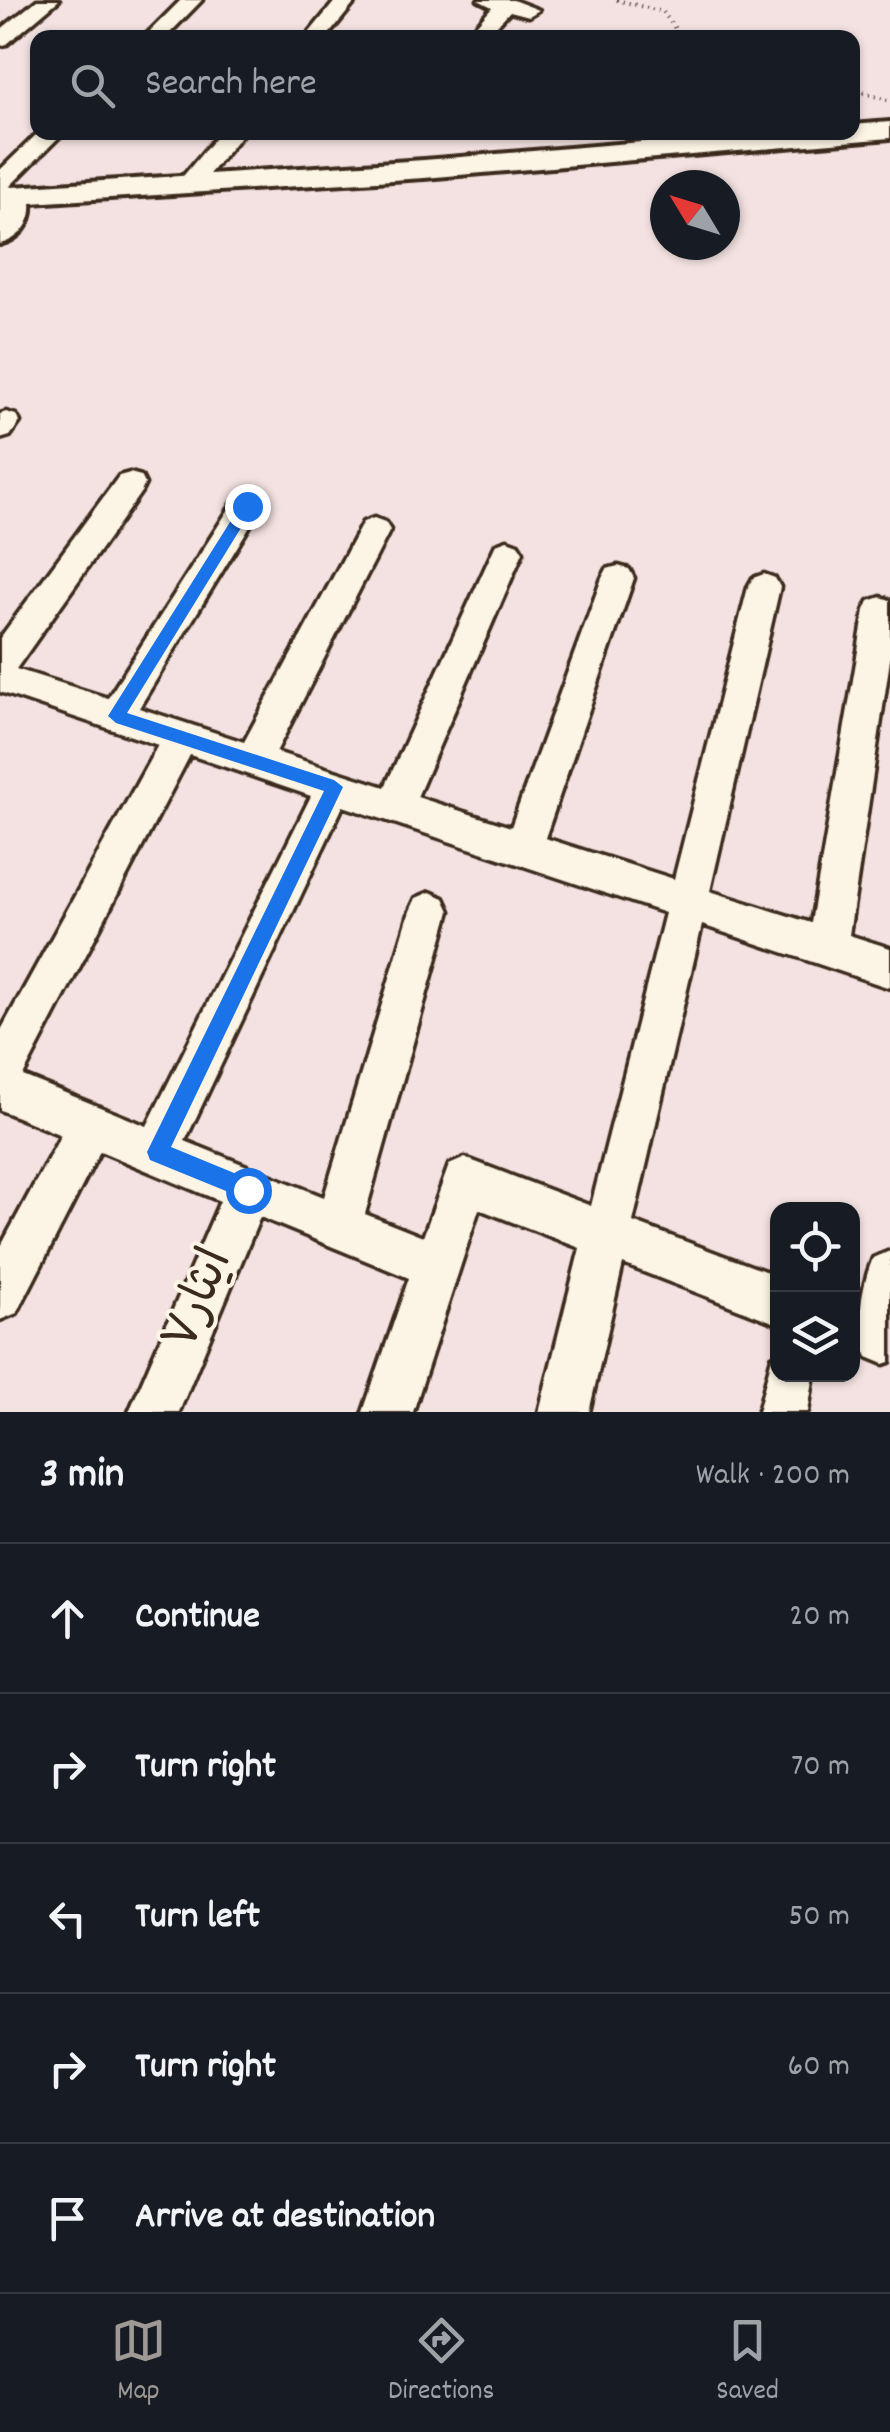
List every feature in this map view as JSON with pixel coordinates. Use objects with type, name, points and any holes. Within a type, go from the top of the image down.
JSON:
[{"type":"street","points":[[0,40],[48,0]]},
{"type":"street","points":[[160,30],[192,0]]},
{"type":"street","points":[[322,30],[347,0]]},
{"type":"street","points":[[480,30],[497,2],[529,10]]},
{"type":"street","points":[[860,132],[890,130]]},
{"type":"street","points":[[6,204],[48,140]]},
{"type":"street","points":[[187,186],[226,140]]},
{"type":"street","points":[[6,204],[764,140]]},
{"type":"street","points":[[6,204],[890,154]]},
{"type":"street","points":[[0,664],[130,484]]},
{"type":"street","points":[[116,716],[247,506]]},
{"type":"street","points":[[253,760],[374,530]]},
{"type":"street","points":[[394,807],[507,552]]},
{"type":"street","points":[[523,848],[618,578]]},
{"type":"street","points":[[564,1412],[764,587]]},
{"type":"street","points":[[828,948],[881,610]]},
{"type":"street","points":[[0,678],[890,968]]},
{"type":"street","points":[[0,1074],[181,737]]},
{"type":"street","points":[[158,1152],[334,787]]},
{"type":"street","points":[[339,1226],[430,911]]},
{"type":"street","points":[[0,1088],[436,1266]]},
{"type":"street","points":[[0,1296],[90,1125]]},
{"type":"street","points":[[388,1412],[465,1182],[770,1297]]},
{"type":"street","name":"ایثار۷","points":[[154,1412],[248,1190]]},
{"type":"street","points":[[875,1337],[890,1275]]},
{"type":"street","points":[[784,1412],[788,1382]]},
{"type":"path","points":[[617,0],[662,12],[676,30]]},
{"type":"path","points":[[860,92],[890,102]]},
{"type":"route","points":[[247,506],[116,716],[334,787],[158,1152],[248,1190]]}]
